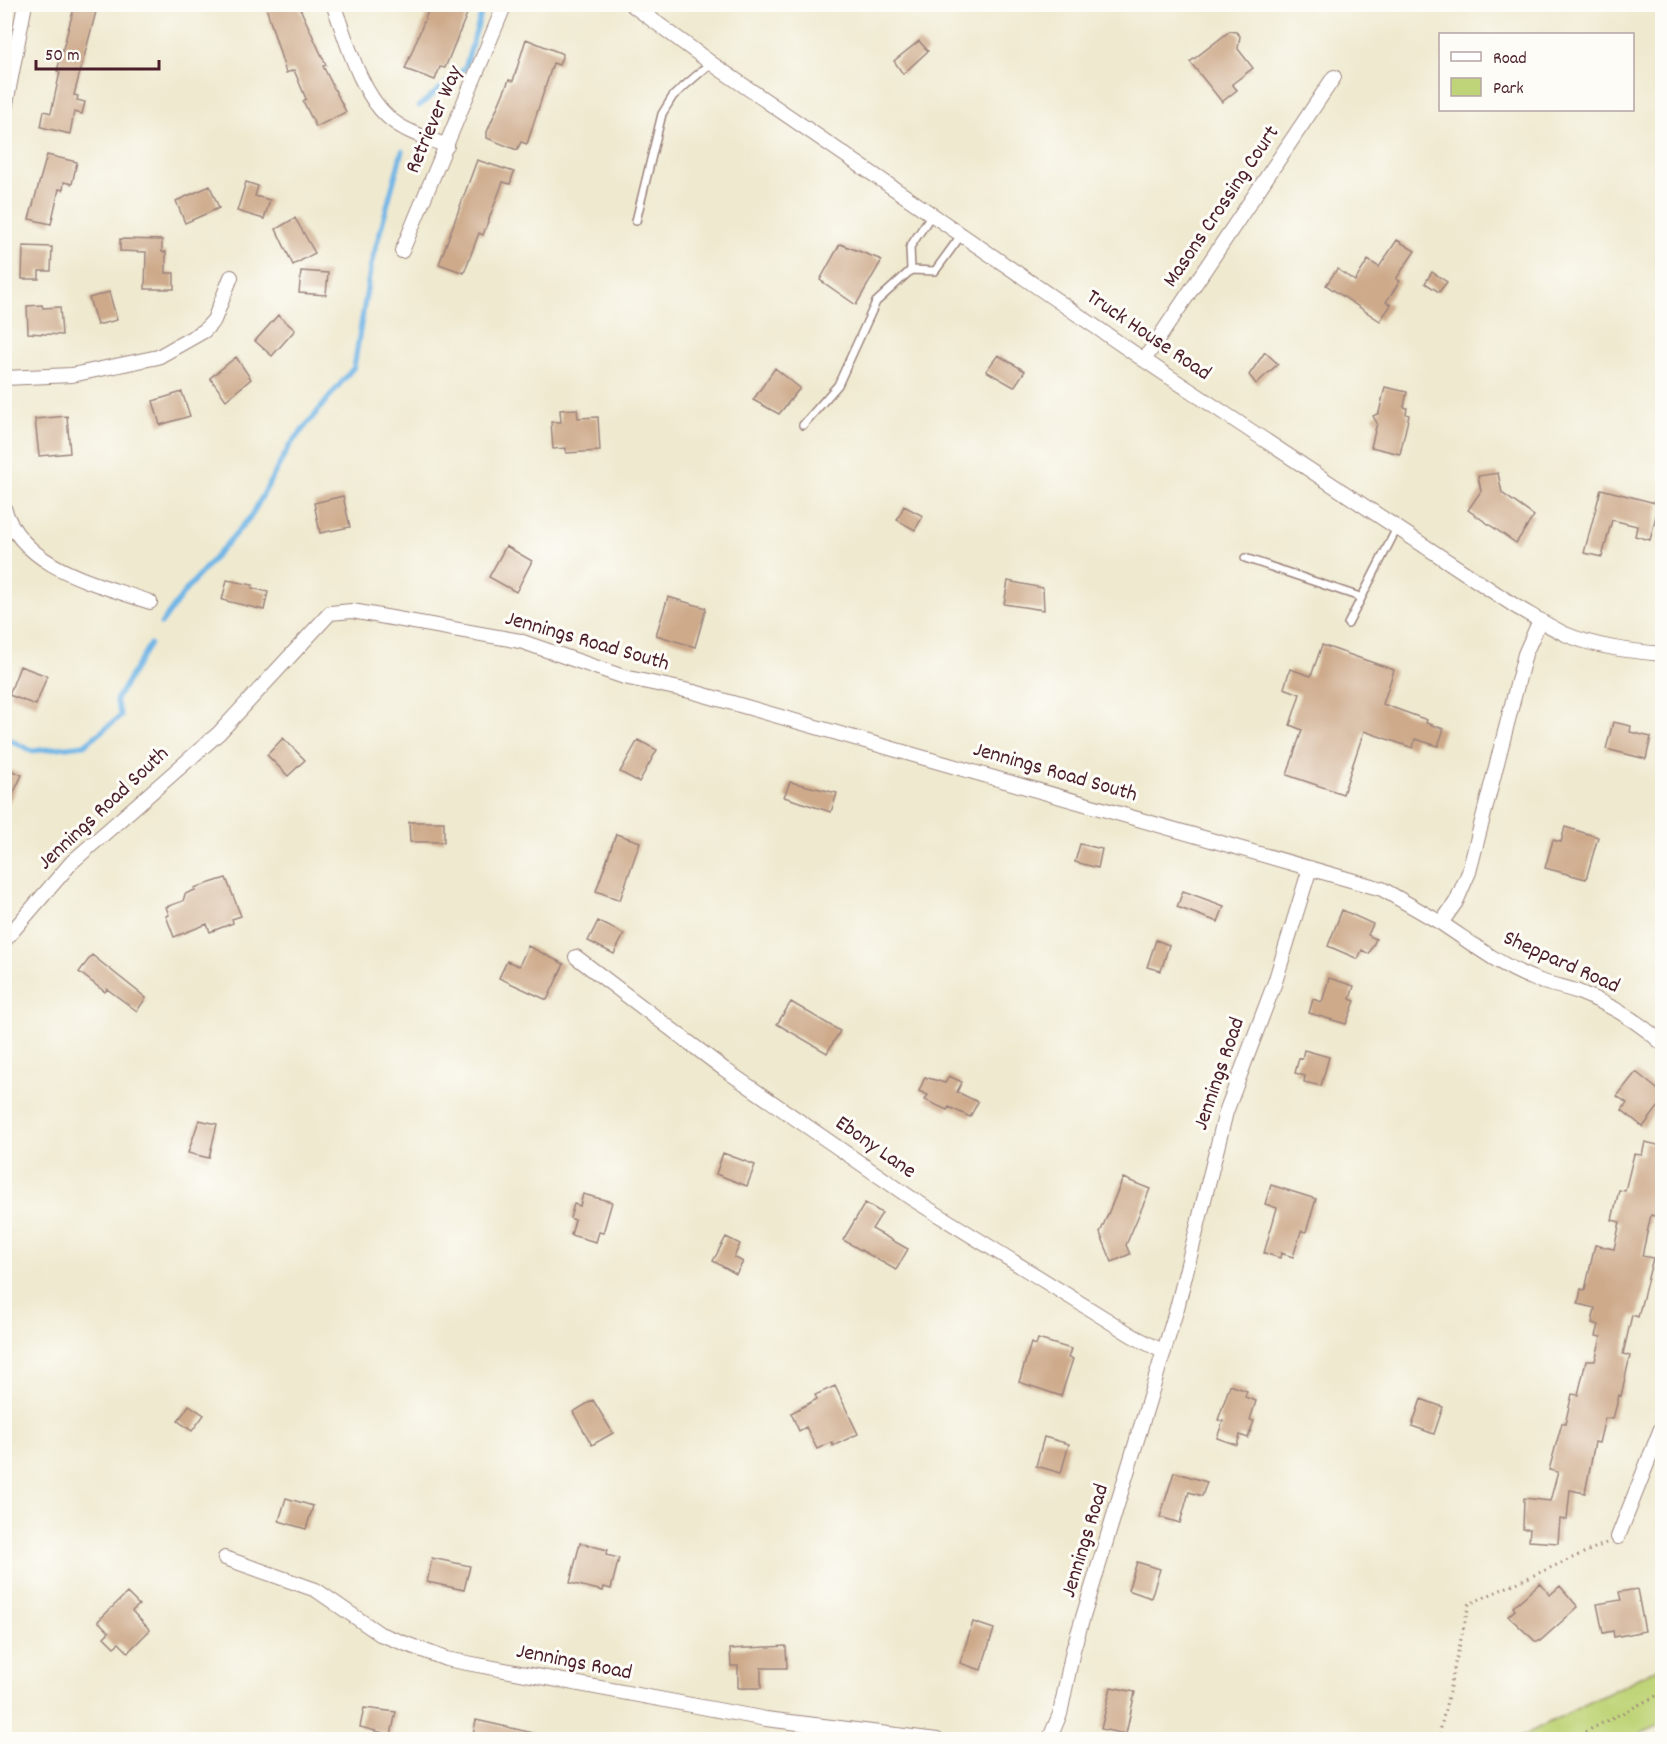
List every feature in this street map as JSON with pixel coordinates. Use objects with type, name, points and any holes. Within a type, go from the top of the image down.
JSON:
[{"type":"street","points":[[4,114],[25,4]]},
{"type":"street","points":[[333,4],[363,80],[387,116],[401,127],[447,147]]},
{"type":"street","name":"Retriever Way","points":[[402,251],[505,4]]},
{"type":"street","name":"Truck House Road","points":[[631,4],[711,63],[1144,360],[1290,455],[1396,530],[1564,634],[1591,643],[1634,652],[1662,654]]},
{"type":"street","name":"Masons Crossing Court","points":[[1144,360],[1334,77]]},
{"type":"street","points":[[4,378],[72,375],[158,357],[204,331],[214,320],[231,277]]},
{"type":"street","points":[[4,508],[10,526],[29,549],[55,567],[150,602]]},
{"type":"street","name":"Jennings Road South","points":[[4,941],[72,862],[219,733],[330,613],[352,611],[520,642],[624,677],[694,692],[1310,868]]},
{"type":"street","points":[[1310,868],[1382,889],[1441,923],[1456,902],[1469,872],[1525,654],[1540,620]]},
{"type":"street","name":"Jennings Road","points":[[1049,1740],[1060,1714],[1073,1650],[1164,1352],[1226,1112],[1275,982],[1310,868]]},
{"type":"street","name":"Sheppard Road","points":[[1441,923],[1499,962],[1532,978],[1604,1004],[1639,1023],[1662,1043]]},
{"type":"street","name":"Ebony Lane","points":[[576,957],[724,1069],[911,1198],[1133,1336],[1164,1352]]},
{"type":"street","points":[[1618,1537],[1662,1426]]},
{"type":"street","name":"Jennings Road","points":[[225,1558],[316,1590],[380,1634],[446,1659],[766,1719],[937,1740]]},
{"type":"lane","points":[[636,221],[662,114],[673,96],[711,63]]},
{"type":"lane","points":[[911,270],[910,247],[932,214]]},
{"type":"lane","points":[[803,424],[838,385],[876,302],[911,270],[935,271],[962,234]]},
{"type":"lane","points":[[1348,624],[1396,530]]},
{"type":"lane","points":[[1245,558],[1360,597]]},
{"type":"path","points":[[1438,1740],[1469,1604],[1618,1537]]},
{"type":"path","points":[[1569,1740],[1662,1692]]},
{"type":"green space","points":[[1662,1666],[1662,1723],[1630,1739],[1516,1739]]},
{"type":"building","points":[[75,4],[98,4],[74,95],[78,96],[77,100],[85,102],[82,114],[74,112],[70,134],[41,127],[44,111],[51,113],[60,72],[57,71]]},
{"type":"building","points":[[265,4],[298,4],[326,65],[323,66],[346,112],[316,127],[303,101],[306,99],[294,70],[286,73]]},
{"type":"building","points":[[431,4],[471,4],[445,68],[440,67],[435,80],[405,69]]},
{"type":"building","points":[[1230,31],[1240,36],[1238,49],[1253,68],[1232,84],[1237,90],[1222,102],[1190,62]]},
{"type":"building","points":[[526,39],[563,54],[559,65],[553,63],[527,144],[521,142],[517,150],[487,138],[487,132],[509,80],[513,81]]},
{"type":"building","points":[[919,41],[928,51],[903,74],[894,61]]},
{"type":"building","points":[[47,155],[77,162],[72,184],[64,182],[63,190],[59,189],[51,224],[29,219]]},
{"type":"building","points":[[477,160],[514,172],[510,184],[503,182],[483,235],[479,233],[464,273],[439,264]]},
{"type":"building","points":[[246,182],[258,186],[255,196],[270,200],[264,219],[237,211]]},
{"type":"building","points":[[210,186],[219,208],[185,223],[176,201]]},
{"type":"building","points":[[295,218],[315,253],[293,265],[276,229]]},
{"type":"building","points":[[120,239],[162,240],[162,252],[166,252],[166,273],[174,273],[174,289],[145,289],[146,252],[120,251]]},
{"type":"building","points":[[1397,240],[1415,251],[1396,279],[1400,281],[1386,302],[1391,305],[1380,321],[1326,285],[1337,269],[1355,281],[1368,260],[1379,267]]},
{"type":"building","points":[[840,244],[882,260],[856,305],[820,280]]},
{"type":"building","points":[[23,246],[52,247],[51,271],[39,271],[39,279],[22,279]]},
{"type":"building","points":[[301,271],[328,273],[326,295],[299,293]]},
{"type":"building","points":[[1432,272],[1447,282],[1439,292],[1425,283]]},
{"type":"building","points":[[109,292],[117,320],[97,325],[89,298]]},
{"type":"building","points":[[42,305],[43,308],[60,307],[62,335],[28,333],[27,306]]},
{"type":"building","points":[[278,315],[295,330],[272,356],[255,341]]},
{"type":"building","points":[[1265,352],[1278,364],[1256,384],[1249,375]]},
{"type":"building","points":[[998,355],[1025,371],[1014,387],[986,371]]},
{"type":"building","points":[[236,357],[251,379],[226,400],[210,378]]},
{"type":"building","points":[[775,368],[800,388],[779,414],[753,400]]},
{"type":"building","points":[[1385,387],[1407,392],[1404,407],[1407,408],[1406,414],[1409,415],[1400,454],[1371,447],[1377,423],[1373,416],[1379,413]]},
{"type":"building","points":[[182,392],[190,416],[160,425],[153,401]]},
{"type":"building","points":[[577,409],[578,418],[598,417],[600,451],[566,453],[566,448],[553,449],[551,422],[561,422],[560,410]]},
{"type":"building","points":[[67,416],[70,453],[39,456],[35,419]]},
{"type":"building","points":[[1498,473],[1502,493],[1534,516],[1516,543],[1468,510],[1481,491],[1478,476]]},
{"type":"building","points":[[1601,489],[1659,504],[1650,540],[1635,536],[1637,526],[1612,520],[1602,557],[1584,553]]},
{"type":"building","points":[[343,496],[350,527],[320,533],[314,503]]},
{"type":"building","points":[[904,506],[923,516],[915,530],[897,520]]},
{"type":"building","points":[[506,546],[532,561],[516,592],[489,577]]},
{"type":"building","points":[[227,580],[253,585],[252,588],[268,592],[264,610],[222,600]]},
{"type":"building","points":[[1008,581],[1043,588],[1044,610],[1004,604]]},
{"type":"building","points":[[668,597],[706,608],[695,647],[656,635]]},
{"type":"building","points":[[1322,645],[1394,670],[1383,704],[1427,720],[1426,723],[1444,729],[1438,746],[1415,739],[1413,748],[1364,731],[1343,794],[1287,775],[1302,730],[1290,725],[1300,694],[1284,688],[1290,669],[1311,676]]},
{"type":"building","points":[[20,666],[47,676],[36,705],[9,695]]},
{"type":"building","points":[[1613,722],[1631,726],[1630,732],[1651,737],[1646,759],[1606,749]]},
{"type":"building","points":[[283,738],[305,760],[288,776],[267,755]]},
{"type":"building","points":[[638,740],[657,750],[639,782],[620,772]]},
{"type":"building","points":[[4,767],[22,775],[4,813]]},
{"type":"building","points":[[790,782],[837,793],[831,812],[784,797]]},
{"type":"building","points":[[409,822],[444,822],[444,842],[410,842]]},
{"type":"building","points":[[1565,827],[1598,837],[1586,879],[1545,868],[1553,840],[1561,842]]},
{"type":"building","points":[[616,834],[640,842],[620,900],[596,891]]},
{"type":"building","points":[[1080,844],[1102,849],[1098,868],[1075,862]]},
{"type":"building","points":[[226,878],[241,916],[232,919],[233,923],[210,932],[207,924],[174,937],[166,916],[169,915],[166,907],[183,901],[185,894],[195,890],[194,888]]},
{"type":"building","points":[[1183,891],[1224,906],[1218,922],[1177,907]]},
{"type":"building","points":[[1342,910],[1373,924],[1368,935],[1376,939],[1369,954],[1362,950],[1358,959],[1328,946]]},
{"type":"building","points":[[598,921],[624,934],[614,954],[588,941]]},
{"type":"building","points":[[1156,940],[1169,945],[1161,971],[1147,967]]},
{"type":"building","points":[[528,946],[564,964],[547,1000],[499,978],[507,961],[519,966]]},
{"type":"building","points":[[92,955],[146,998],[137,1011],[107,989],[105,992],[79,972]]},
{"type":"building","points":[[1329,978],[1354,986],[1350,999],[1355,1001],[1346,1024],[1309,1013],[1313,999],[1322,1002]]},
{"type":"building","points":[[791,1002],[840,1031],[827,1053],[777,1024]]},
{"type":"building","points":[[1304,1050],[1329,1057],[1321,1086],[1304,1082],[1305,1076],[1295,1073]]},
{"type":"building","points":[[1636,1072],[1662,1093],[1662,1102],[1643,1127],[1622,1110],[1627,1103],[1617,1096]]},
{"type":"building","points":[[949,1076],[962,1082],[957,1092],[978,1102],[970,1117],[949,1107],[947,1110],[925,1100],[928,1095],[919,1091],[925,1077],[945,1083]]},
{"type":"building","points":[[199,1120],[217,1124],[209,1158],[188,1153]]},
{"type":"building","points":[[1645,1142],[1662,1146],[1662,1218],[1651,1215],[1642,1256],[1653,1258],[1638,1317],[1632,1315],[1623,1354],[1630,1356],[1621,1396],[1619,1395],[1613,1419],[1605,1418],[1599,1443],[1595,1442],[1585,1493],[1570,1490],[1567,1520],[1560,1519],[1558,1543],[1529,1541],[1530,1529],[1523,1529],[1524,1498],[1550,1501],[1558,1472],[1549,1470],[1562,1423],[1565,1424],[1572,1394],[1578,1395],[1586,1361],[1595,1361],[1601,1337],[1596,1336],[1599,1325],[1592,1323],[1595,1308],[1578,1304],[1581,1289],[1585,1290],[1595,1245],[1614,1249],[1620,1222],[1612,1220],[1619,1190],[1625,1191],[1634,1154],[1642,1155]]},
{"type":"building","points":[[723,1153],[755,1165],[747,1186],[716,1174]]},
{"type":"building","points":[[1123,1178],[1150,1189],[1126,1245],[1130,1254],[1112,1262],[1100,1233]]},
{"type":"building","points":[[1271,1185],[1316,1199],[1306,1232],[1301,1231],[1293,1257],[1281,1253],[1280,1258],[1264,1253],[1277,1208],[1265,1204]]},
{"type":"building","points":[[583,1194],[612,1202],[603,1233],[599,1232],[596,1242],[571,1235],[575,1220],[570,1218],[574,1204],[580,1206]]},
{"type":"building","points":[[865,1203],[882,1213],[872,1229],[908,1249],[896,1270],[843,1240]]},
{"type":"building","points":[[726,1237],[740,1244],[734,1257],[743,1262],[736,1274],[713,1261]]},
{"type":"building","points":[[1038,1339],[1071,1349],[1068,1358],[1073,1359],[1061,1396],[1019,1382],[1031,1343],[1036,1345]]},
{"type":"building","points":[[1230,1385],[1247,1391],[1245,1397],[1256,1401],[1250,1420],[1254,1421],[1248,1438],[1240,1435],[1237,1445],[1217,1438],[1223,1421],[1218,1420]]},
{"type":"building","points":[[835,1386],[858,1434],[833,1446],[832,1442],[817,1449],[806,1427],[799,1431],[791,1413],[817,1399],[815,1395]]},
{"type":"building","points":[[1421,1399],[1443,1407],[1434,1434],[1412,1426]]},
{"type":"building","points":[[593,1400],[613,1433],[592,1445],[573,1412]]},
{"type":"building","points":[[189,1405],[204,1415],[192,1431],[178,1421]]},
{"type":"building","points":[[1044,1437],[1069,1444],[1061,1473],[1036,1466]]},
{"type":"building","points":[[1174,1472],[1207,1482],[1202,1496],[1189,1492],[1180,1523],[1160,1517]]},
{"type":"building","points":[[286,1498],[313,1506],[306,1529],[279,1521]]},
{"type":"building","points":[[580,1543],[608,1550],[606,1555],[619,1558],[611,1589],[604,1587],[603,1591],[570,1583]]},
{"type":"building","points":[[432,1558],[470,1566],[464,1590],[427,1582]]},
{"type":"building","points":[[1137,1562],[1160,1569],[1151,1598],[1128,1590]]},
{"type":"building","points":[[1540,1583],[1550,1595],[1560,1586],[1578,1607],[1540,1641],[1535,1641],[1508,1616],[1515,1610],[1513,1607]]},
{"type":"building","points":[[1637,1589],[1645,1631],[1614,1637],[1613,1631],[1603,1633],[1597,1604],[1621,1600],[1619,1592]]},
{"type":"building","points":[[127,1593],[139,1605],[132,1611],[150,1630],[128,1652],[119,1643],[114,1647],[104,1637],[109,1632],[98,1621]]},
{"type":"building","points":[[973,1622],[994,1629],[981,1670],[960,1663]]},
{"type":"building","points":[[786,1646],[787,1668],[761,1668],[761,1688],[738,1688],[738,1666],[731,1666],[730,1649]]},
{"type":"building","points":[[1111,1687],[1135,1692],[1126,1734],[1101,1729]]},
{"type":"building","points":[[364,1708],[396,1712],[391,1735],[360,1727]]},
{"type":"building","points":[[476,1720],[538,1734],[538,1740],[472,1740]]},
{"type":"waterway","points":[[419,106],[465,68],[480,18],[481,4]]},
{"type":"waterway","points":[[161,624],[186,590],[252,515],[290,445],[354,367],[371,265],[402,151]]},
{"type":"waterway","points":[[4,737],[32,751],[84,745],[121,716],[116,700],[150,644]]}]
